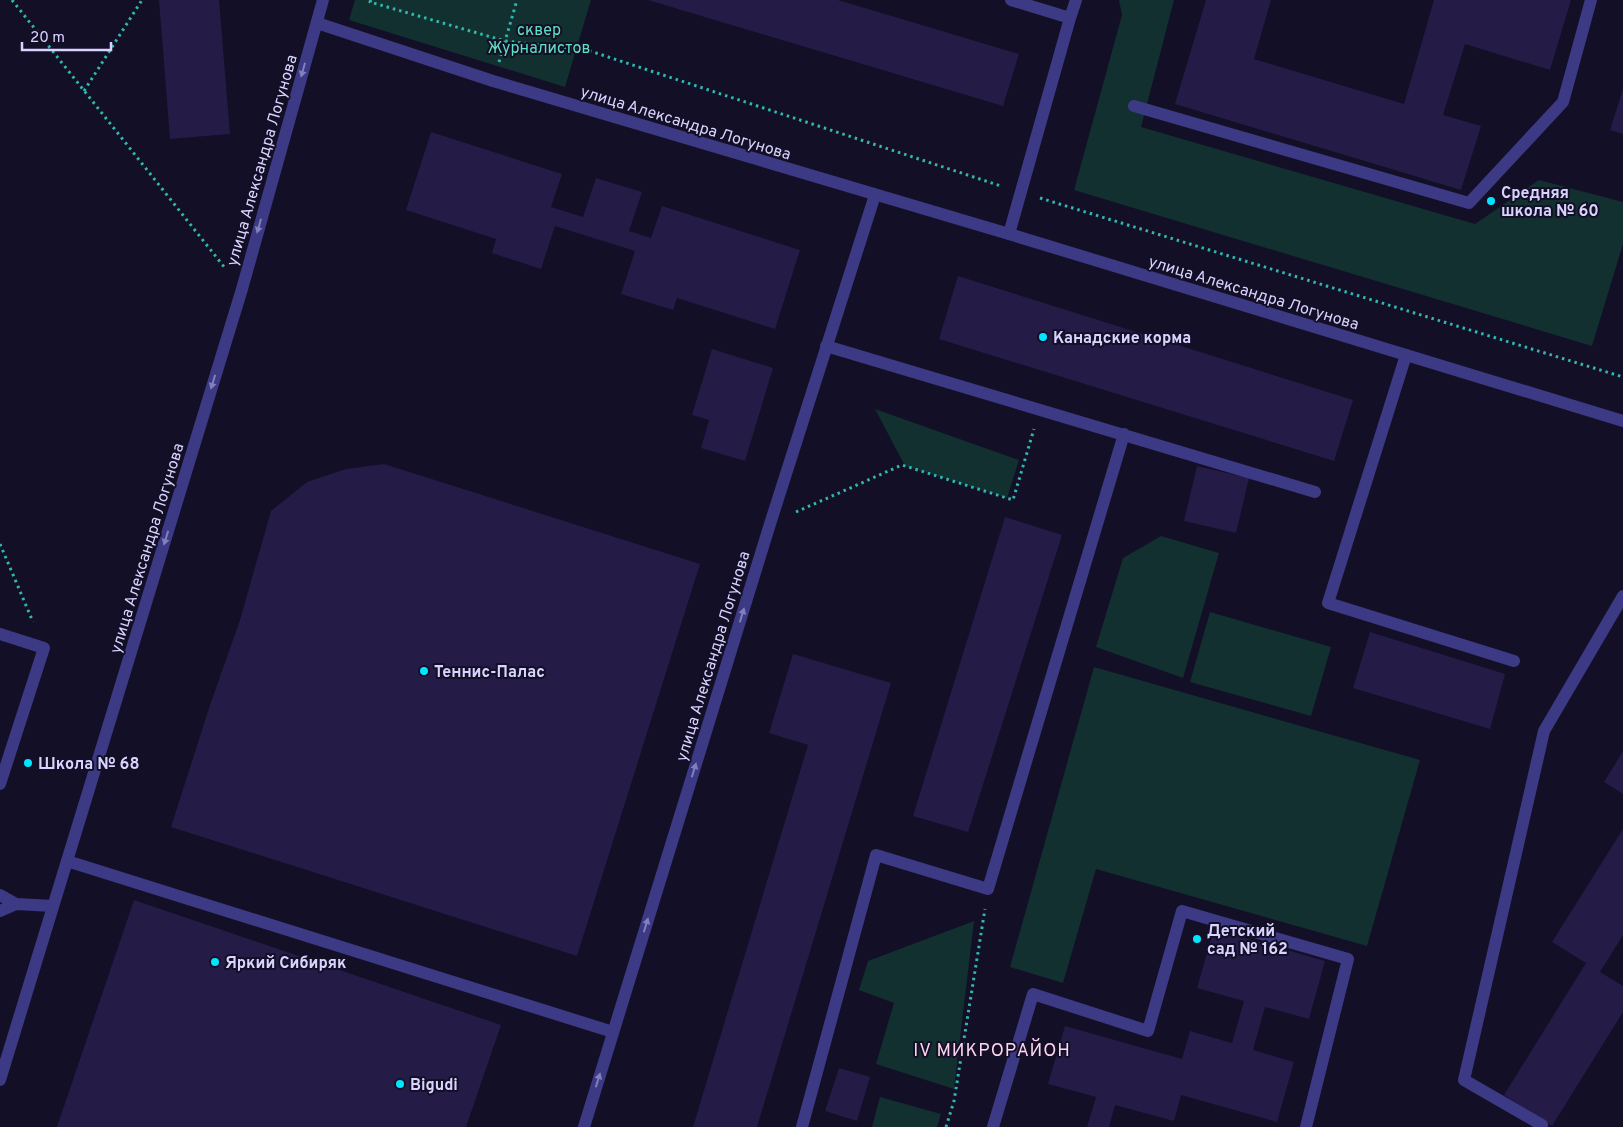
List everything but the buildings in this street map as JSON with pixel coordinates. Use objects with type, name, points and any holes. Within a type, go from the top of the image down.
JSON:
[{"type":"street","name":"улица Александра Логунова","points":[[0,1080],[242,289],[323,0]]},
{"type":"street","points":[[1012,0],[1070,18]]},
{"type":"street","points":[[1009,234],[1076,0]]},
{"type":"street","points":[[1134,106],[1469,203],[1563,102],[1592,0]]},
{"type":"street","name":"улица Александра Логунова","points":[[317,23],[493,81],[1009,234],[1623,421]]},
{"type":"street","name":"улица Александра Логунова","points":[[584,1127],[770,524],[875,195]]},
{"type":"street","points":[[826,346],[1315,492]]},
{"type":"street","points":[[1406,355],[1328,603],[1514,661]]},
{"type":"street","points":[[802,1127],[876,856],[988,889],[1124,434]]},
{"type":"street","points":[[1542,1125],[1464,1080],[1544,731],[1623,596]]},
{"type":"street","points":[[0,634],[44,648],[0,784]]},
{"type":"street","points":[[67,861],[613,1032]]},
{"type":"street","points":[[0,896],[16,904],[53,906]]},
{"type":"street","points":[[0,911],[16,904]]},
{"type":"street","points":[[993,1127],[1032,994],[1148,1031],[1182,910],[1348,959],[1306,1127]]},
{"type":"path","points":[[12,0],[242,289]]},
{"type":"path","points":[[84,91],[142,0]]},
{"type":"path","points":[[371,0],[370,2],[505,41],[587,50],[1021,192],[1623,377]]},
{"type":"path","points":[[493,81],[517,0]]},
{"type":"path","points":[[770,524],[902,465],[1013,500],[1040,410]]},
{"type":"path","points":[[0,544],[44,648]]},
{"type":"path","points":[[946,1127],[954,1100],[988,889]]},
{"type":"green space","name":"сквер Журналистов","points":[[355,0],[591,0],[565,87],[349,20]]},
{"type":"green space","points":[[1119,0],[1174,0],[1141,127],[1475,224],[1539,180],[1623,202],[1623,244],[1592,346],[1074,190],[1122,15]]},
{"type":"green space","points":[[875,409],[1019,460],[1007,498],[905,466]]},
{"type":"green space","points":[[1161,536],[1219,553],[1183,678],[1096,647],[1123,558]]},
{"type":"green space","points":[[1210,612],[1331,647],[1311,716],[1190,682]]},
{"type":"green space","points":[[1094,667],[1420,760],[1367,946],[1096,869],[1063,983],[1010,967]]},
{"type":"green space","points":[[974,921],[954,1089],[876,1064],[894,1003],[859,990],[868,961]]},
{"type":"green space","points":[[880,1097],[941,1114],[937,1127],[872,1127]]},
{"type":"place","name":"Средняя школа № 60","points":[[1491,201]]},
{"type":"place","name":"Канадские корма","points":[[1043,337]]},
{"type":"place","name":"Теннис-Палас","points":[[424,671]]},
{"type":"place","name":"Школа № 68","points":[[28,763]]},
{"type":"place","name":"Детский сад № 162","points":[[1197,939]]},
{"type":"place","name":"Яркий Сибиряк","points":[[215,962]]},
{"type":"place","name":"Bigudi","points":[[400,1084]]},
{"type":"district","name":"IV МИКРОРАЙОН","points":[[992,1050]]}]
